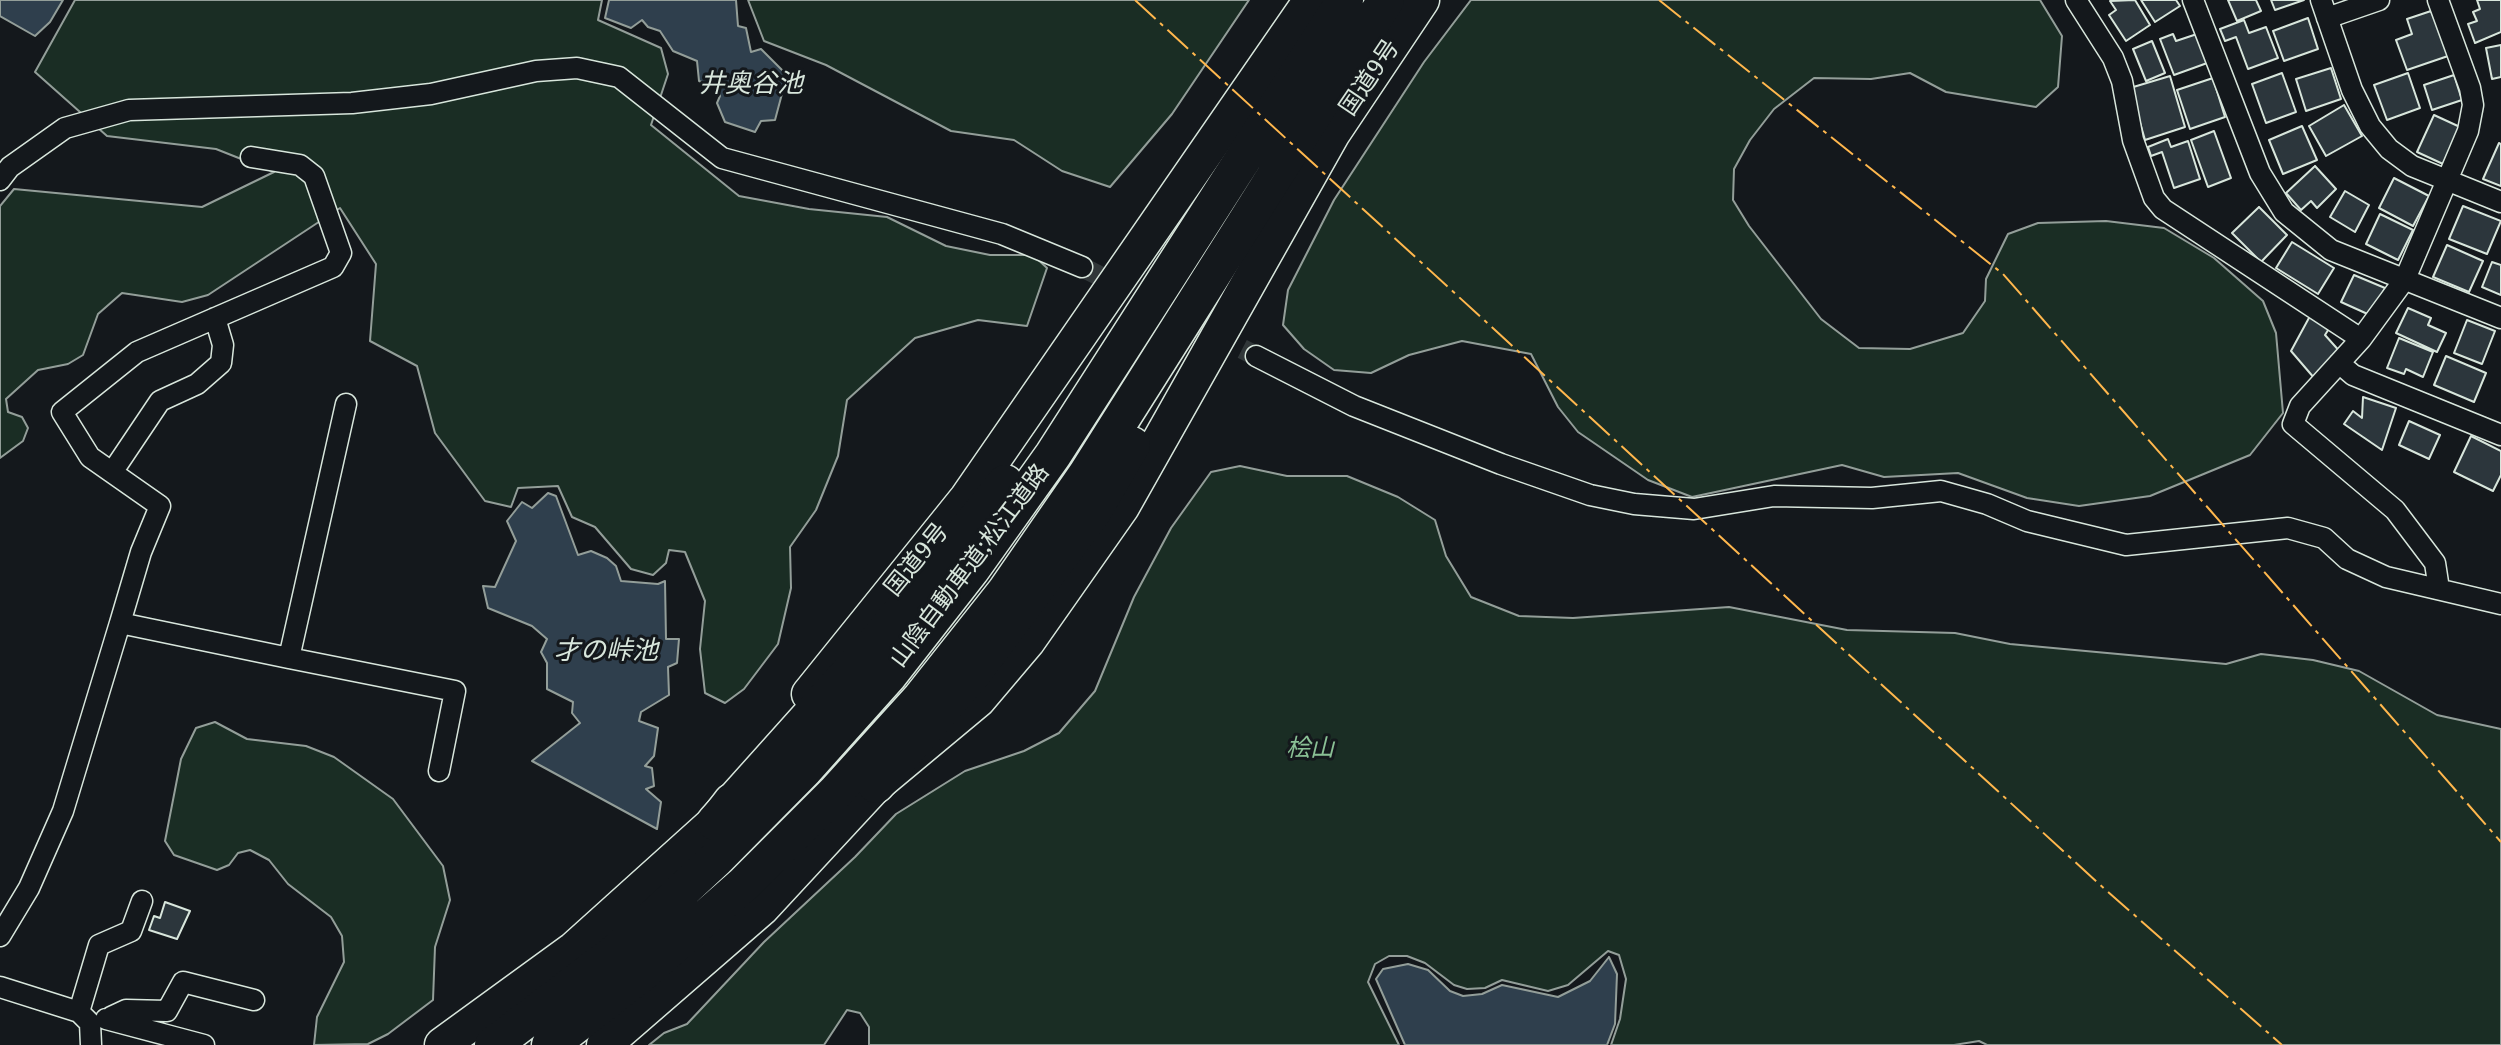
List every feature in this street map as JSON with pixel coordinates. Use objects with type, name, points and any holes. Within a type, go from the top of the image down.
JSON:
[{"type":"highway","name":"国道9号","points":[[442,1045],[574,949],[715,822],[792,715],[967,498],[1311,0]]},
{"type":"highway","name":"山陰自動車道;松江道路","points":[[550,1045],[644,972],[744,884],[835,793],[921,698],[1005,592],[1086,475],[1334,47],[1345,0]]},
{"type":"highway","name":"山陰自動車道;松江道路","points":[[493,1045],[618,950],[715,860],[805,769],[889,675],[971,570],[1053,455],[1334,47],[1386,0]]},
{"type":"highway","name":"国道9号","points":[[604,1045],[762,908],[876,785],[978,700],[1028,641],[1122,507],[1333,133],[1422,0]]},
{"type":"highway","points":[[715,822],[878,640],[1045,431],[1334,47]]},
{"type":"highway","points":[[876,785],[972,675],[1093,512],[1193,340],[1334,47]]},
{"type":"street","points":[[2076,0],[2113,58],[2122,81],[2133,140],[2154,198],[2163,209],[2361,339]]},
{"type":"street","points":[[2193,0],[2268,192],[2302,230],[2331,250],[2501,318]]},
{"type":"street","points":[[2379,0],[2324,9],[2352,90],[2370,126],[2389,149],[2412,166],[2501,202]]},
{"type":"street","points":[[2438,0],[2473,105],[2468,131],[2405,279],[2361,339],[2300,406],[2293,424],[2395,510],[2435,563],[2439,589]]},
{"type":"street","points":[[0,180],[10,167],[65,128],[129,110],[352,103],[431,94],[536,71],[577,68],[619,77],[722,158],[1002,234],[1082,267]]},
{"type":"street","points":[[0,936],[29,888],[63,811],[141,552],[160,506],[90,457],[62,412],[137,352],[333,267],[341,253],[314,176],[300,165],[251,157]]},
{"type":"street","points":[[113,471],[160,401],[197,384],[221,363],[223,345],[215,318]]},
{"type":"street","points":[[1256,356],[1354,406],[1501,464],[1590,495],[1634,504],[1694,509],[1774,496],[1872,498],[1941,491],[1987,504],[2027,521],[2126,545],[2288,528],[2324,538],[2347,559],[2386,577],[2501,604]]},
{"type":"street","points":[[2339,363],[2353,375],[2501,435]]},
{"type":"street","points":[[289,658],[346,404]]},
{"type":"street","points":[[120,623],[455,691],[439,771]]},
{"type":"street","points":[[91,1045],[85,1018],[99,945],[131,931],[142,901]]},
{"type":"street","points":[[111,1017],[126,1010],[167,1011],[183,982],[254,1000]]},
{"type":"street","points":[[0,987],[85,1018],[111,1017],[204,1045]]},
{"type":"green space","points":[[75,0],[602,0],[598,20],[661,48],[668,74],[651,125],[739,196],[809,209],[887,217],[946,246],[990,255],[1033,255],[1047,268],[1027,326],[978,320],[915,338],[847,400],[838,456],[816,510],[790,547],[791,588],[778,644],[744,689],[725,703],[705,693],[700,649],[705,601],[685,552],[669,550],[666,563],[653,575],[631,569],[595,527],[572,517],[558,486],[518,488],[511,507],[485,501],[435,433],[417,366],[370,341],[376,264],[340,208],[208,295],[182,302],[122,293],[98,314],[83,355],[68,364],[38,370],[6,399],[8,412],[22,417],[28,428],[23,441],[0,458],[0,206],[14,189],[202,207],[274,172],[216,149],[107,136],[35,72]]},
{"type":"green space","points":[[748,0],[1249,0],[1172,114],[1110,187],[1062,171],[1014,140],[951,131],[826,65],[764,41]]},
{"type":"green space","points":[[1471,0],[2040,0],[2062,36],[2058,87],[2036,107],[1946,92],[1910,73],[1871,79],[1814,78],[1774,109],[1750,140],[1734,169],[1733,200],[1749,226],[1821,319],[1859,348],[1910,349],[1963,333],[1985,301],[1986,279],[2008,234],[2038,223],[2106,221],[2164,228],[2214,258],[2263,301],[2276,333],[2283,413],[2250,455],[2150,496],[2079,506],[2027,498],[1958,473],[1884,477],[1842,465],[1692,497],[1648,480],[1578,432],[1558,407],[1531,354],[1462,341],[1409,355],[1371,373],[1334,370],[1304,349],[1283,325],[1288,290],[1334,200],[1424,62]]},
{"type":"green space","name":"桧山","points":[[1240,466],[1287,476],[1347,476],[1398,497],[1435,520],[1446,556],[1471,597],[1519,616],[1573,618],[1729,607],[1847,630],[1955,633],[2010,644],[2226,664],[2261,654],[2313,660],[2359,671],[2437,715],[2501,729],[2501,1045],[1987,1045],[1979,1041],[1954,1045],[1611,1045],[1620,1019],[1626,979],[1619,955],[1608,951],[1568,985],[1548,991],[1502,980],[1485,988],[1467,989],[1454,985],[1425,963],[1407,956],[1389,956],[1375,964],[1368,982],[1399,1045],[869,1045],[869,1027],[860,1013],[847,1010],[824,1045],[649,1045],[664,1033],[687,1024],[764,942],[896,814],[965,771],[1024,751],[1059,733],[1095,691],[1134,597],[1171,528],[1211,472]]},
{"type":"green space","points":[[215,722],[247,739],[306,746],[334,757],[393,799],[443,866],[450,900],[435,947],[433,1000],[388,1034],[368,1044],[314,1045],[317,1017],[344,962],[342,936],[331,917],[288,884],[269,860],[250,850],[238,853],[229,865],[217,870],[174,855],[165,841],[181,759],[196,728]]},
{"type":"water","points":[[0,0],[63,0],[50,22],[35,36],[0,16]]},
{"type":"water","name":"井奥谷池","points":[[609,0],[736,0],[738,26],[746,28],[751,52],[761,49],[787,75],[775,120],[761,121],[755,132],[725,122],[717,103],[720,96],[715,87],[699,81],[697,61],[673,51],[660,31],[648,27],[642,20],[631,28],[605,18]]},
{"type":"water","name":"才の峠池","points":[[548,493],[556,496],[578,555],[591,551],[607,558],[616,566],[621,581],[658,584],[665,581],[666,639],[679,639],[677,663],[668,667],[669,695],[641,712],[639,721],[658,728],[654,756],[645,766],[652,768],[654,786],[646,789],[661,802],[657,829],[532,761],[580,723],[572,713],[573,702],[547,689],[547,663],[541,652],[547,639],[532,626],[488,608],[483,586],[495,587],[516,541],[507,521],[522,502],[532,508]]},
{"type":"water","points":[[1609,957],[1617,974],[1615,1024],[1607,1045],[1405,1045],[1376,979],[1383,969],[1408,964],[1428,970],[1450,991],[1463,996],[1482,994],[1502,985],[1558,997],[1590,981]]},
{"type":"building","points":[[2135,0],[2150,25],[2126,41],[2109,15],[2116,10],[2110,1]]},
{"type":"building","points":[[2141,0],[2176,0],[2180,6],[2155,22]]},
{"type":"building","points":[[2228,0],[2256,0],[2261,11],[2237,21]]},
{"type":"building","points":[[2271,0],[2304,0],[2275,10]]},
{"type":"building","points":[[2477,0],[2501,0],[2501,32],[2475,43],[2468,24],[2477,21],[2473,12],[2480,9]]},
{"type":"building","points":[[2431,11],[2451,55],[2407,70],[2396,40],[2412,34],[2407,19]]},
{"type":"building","points":[[2308,18],[2318,49],[2284,61],[2273,31]]},
{"type":"building","points":[[2244,20],[2249,33],[2266,27],[2278,58],[2248,69],[2236,37],[2225,41],[2220,29]]},
{"type":"building","points":[[2200,33],[2210,62],[2174,75],[2160,39],[2173,34],[2176,41]]},
{"type":"building","points":[[2152,41],[2165,73],[2146,81],[2133,49]]},
{"type":"building","points":[[2501,45],[2501,77],[2492,79],[2486,48]]},
{"type":"building","points":[[2331,68],[2341,99],[2306,111],[2296,79]]},
{"type":"building","points":[[2282,73],[2296,112],[2266,123],[2252,84]]},
{"type":"building","points":[[2408,73],[2420,108],[2387,120],[2374,85]]},
{"type":"building","points":[[2454,75],[2462,100],[2432,110],[2424,85]]},
{"type":"building","points":[[2170,76],[2185,127],[2145,140],[2130,88]]},
{"type":"building","points":[[2213,78],[2225,117],[2190,129],[2177,90]]},
{"type":"building","points":[[2344,105],[2362,136],[2326,156],[2309,126]]},
{"type":"building","points":[[2434,115],[2460,127],[2443,164],[2417,152]]},
{"type":"building","points":[[2302,126],[2317,160],[2283,174],[2269,140]]},
{"type":"building","points":[[2214,131],[2231,178],[2208,187],[2191,140]]},
{"type":"building","points":[[2168,139],[2171,147],[2188,141],[2200,179],[2174,188],[2162,152],[2151,156],[2148,147]]},
{"type":"building","points":[[2501,144],[2501,186],[2483,179]]},
{"type":"building","points":[[2315,166],[2336,189],[2317,208],[2311,201],[2301,210],[2286,193]]},
{"type":"building","points":[[2394,178],[2429,196],[2413,226],[2379,208]]},
{"type":"building","points":[[2345,191],[2369,205],[2355,232],[2330,217]]},
{"type":"building","points":[[2463,206],[2501,221],[2487,254],[2449,239]]},
{"type":"building","points":[[2259,207],[2287,235],[2261,262],[2232,233]]},
{"type":"building","points":[[2380,214],[2413,230],[2398,260],[2366,244]]},
{"type":"building","points":[[2292,242],[2334,268],[2318,294],[2276,268]]},
{"type":"building","points":[[2447,245],[2483,261],[2469,292],[2433,277]]},
{"type":"building","points":[[2492,262],[2501,265],[2501,295],[2482,287]]},
{"type":"building","points":[[2354,275],[2385,288],[2372,316],[2341,302]]},
{"type":"building","points":[[2408,308],[2431,318],[2428,325],[2446,333],[2437,352],[2396,333]]},
{"type":"building","points":[[2310,316],[2330,327],[2325,335],[2342,354],[2315,379],[2291,351]]},
{"type":"building","points":[[2467,320],[2495,331],[2482,364],[2454,353]]},
{"type":"building","points":[[2399,338],[2433,352],[2423,377],[2406,369],[2404,374],[2387,368]]},
{"type":"building","points":[[2446,356],[2486,373],[2474,402],[2434,385]]},
{"type":"building","points":[[2363,397],[2396,408],[2382,450],[2344,424],[2353,411],[2362,418]]},
{"type":"building","points":[[2409,421],[2440,435],[2429,459],[2399,445]]},
{"type":"building","points":[[2471,436],[2501,451],[2501,475],[2493,491],[2454,472]]},
{"type":"building","points":[[165,902],[190,911],[177,939],[149,930],[154,916],[160,918]]},
{"type":"tunnel","points":[[1082,267],[1256,356]]},
{"type":"power","points":[[1135,0],[2098,883],[2282,1045]]},
{"type":"power","points":[[1659,0],[2003,274],[2501,842]]}]
